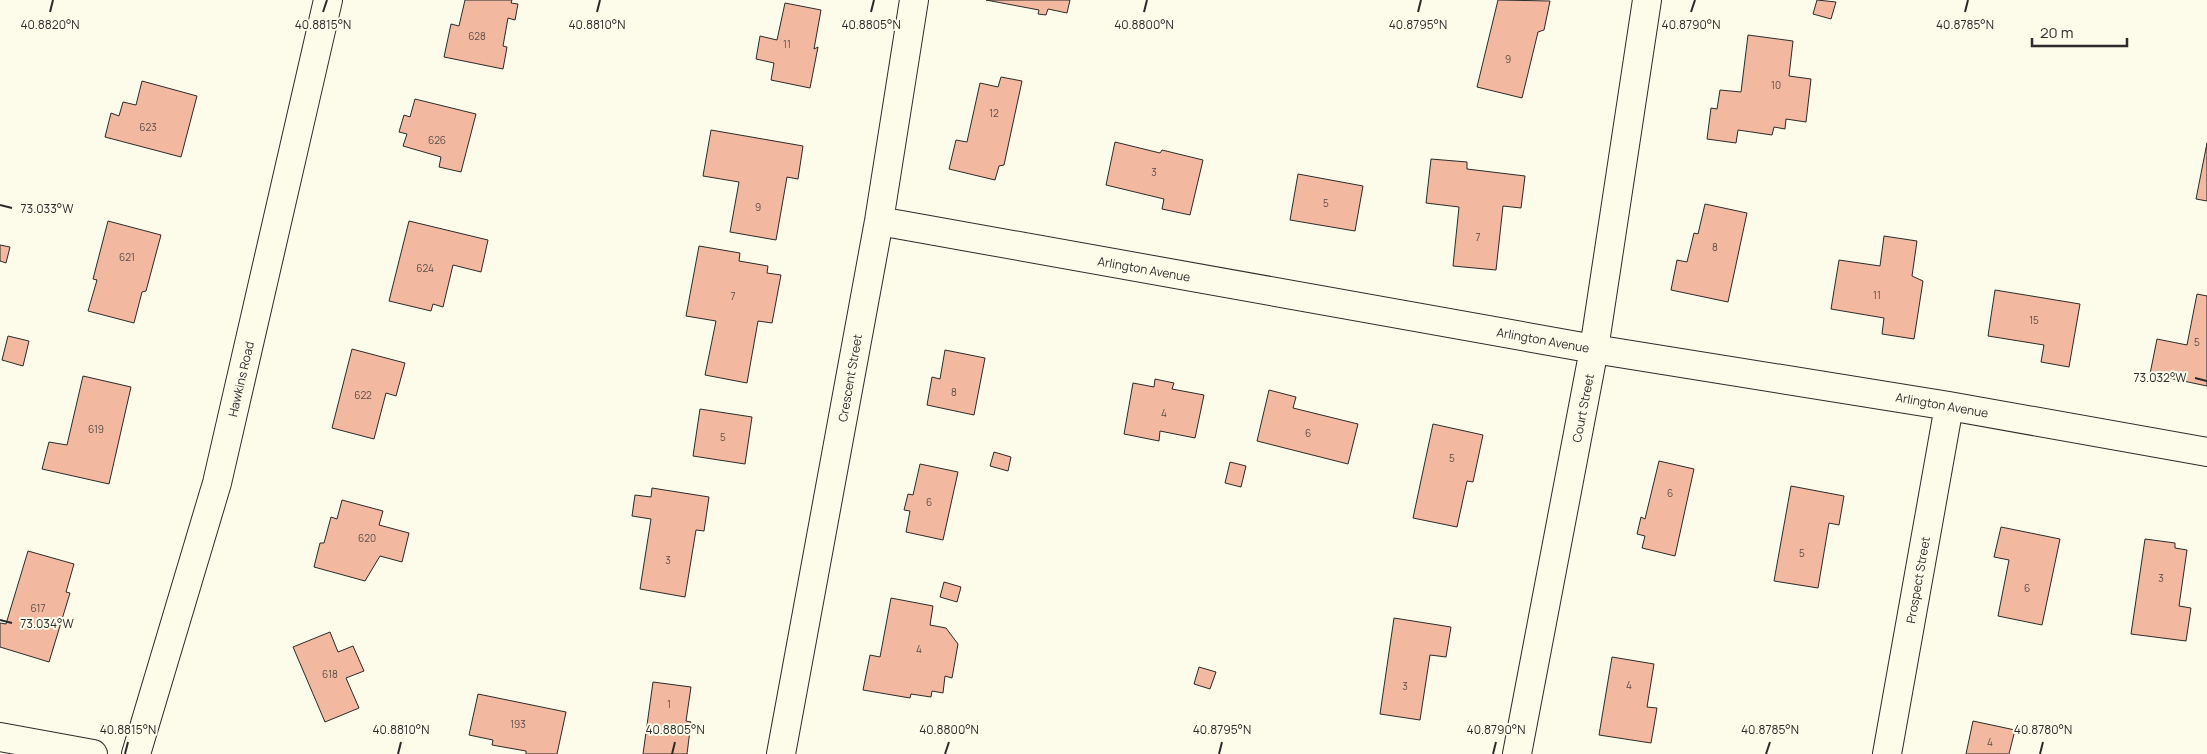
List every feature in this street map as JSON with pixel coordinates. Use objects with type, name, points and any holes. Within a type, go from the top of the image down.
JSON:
[{"type":"street","name":"Hawkins Road","points":[[136,754],[217,483],[328,0]]},
{"type":"street","name":"Crescent Street","points":[[781,754],[879,221],[914,0]]},
{"type":"street","name":"Court Street","points":[[1517,754],[1594,349],[1647,0]]},
{"type":"street","name":"Arlington Avenue","points":[[879,221],[1594,349],[1949,406],[2207,452]]},
{"type":"street","name":"Prospect Street","points":[[1887,754],[1949,406]]},
{"type":"street","points":[[0,737],[93,754]]},
{"type":"building","points":[[465,0],[512,0],[511,3],[518,4],[515,20],[508,18],[503,46],[507,47],[503,69],[444,57],[451,24],[459,26]]},
{"type":"building","points":[[986,0],[1070,0],[1067,13],[1048,9],[1046,15],[1038,14],[1039,10]]},
{"type":"building","points":[[1498,0],[1550,1],[1544,30],[1538,32],[1522,98],[1477,87]]},
{"type":"building","points":[[1817,0],[1836,2],[1831,19],[1813,14]]},
{"type":"building","points":[[785,3],[821,10],[814,49],[818,47],[810,88],[771,80],[774,63],[756,59],[760,36],[777,40]]},
{"type":"building","points":[[1748,35],[1793,41],[1789,76],[1811,79],[1806,122],[1786,119],[1785,129],[1774,127],[1772,135],[1738,130],[1736,143],[1707,139],[1711,108],[1717,109],[1720,90],[1741,92]]},
{"type":"building","points":[[1001,77],[1022,81],[1004,165],[999,166],[995,180],[949,169],[956,140],[967,142],[980,83],[998,87]]},
{"type":"building","points":[[142,81],[197,96],[181,157],[105,137],[111,113],[119,116],[123,102],[136,105]]},
{"type":"building","points":[[415,99],[476,114],[461,172],[439,167],[441,157],[403,146],[407,134],[399,132],[404,115],[410,117]]},
{"type":"building","points":[[711,130],[803,146],[798,179],[787,177],[776,240],[730,232],[739,182],[703,176]]},
{"type":"building","points":[[1115,142],[1160,153],[1162,150],[1203,160],[1190,215],[1162,209],[1164,199],[1106,185]]},
{"type":"building","points":[[2207,143],[2207,201],[2196,199]]},
{"type":"building","points":[[1431,159],[1467,162],[1467,169],[1525,176],[1521,208],[1503,206],[1496,270],[1453,266],[1459,207],[1426,203]]},
{"type":"building","points":[[1298,174],[1363,186],[1355,231],[1290,220]]},
{"type":"building","points":[[1705,204],[1747,213],[1728,302],[1671,290],[1677,260],[1687,262],[1694,233],[1698,234]]},
{"type":"building","points":[[108,221],[161,235],[146,291],[142,292],[134,323],[88,311],[97,280],[93,279]]},
{"type":"building","points":[[409,221],[488,240],[481,272],[453,265],[443,307],[433,304],[431,311],[389,301]]},
{"type":"building","points":[[1884,236],[1917,241],[1912,276],[1923,281],[1914,339],[1882,334],[1884,318],[1831,309],[1839,260],[1880,266]]},
{"type":"building","points":[[0,245],[10,247],[6,263],[0,261]]},
{"type":"building","points":[[699,246],[740,253],[739,261],[768,266],[767,273],[781,275],[772,323],[758,321],[747,383],[705,375],[716,321],[686,316]]},
{"type":"building","points":[[1995,290],[2080,304],[2069,367],[2041,362],[2044,345],[1988,336]]},
{"type":"building","points":[[2197,294],[2207,296],[2207,386],[2150,374],[2157,339],[2187,345]]},
{"type":"building","points":[[8,336],[29,341],[23,366],[2,360]]},
{"type":"building","points":[[352,349],[405,363],[396,396],[386,393],[374,439],[332,428]]},
{"type":"building","points":[[945,350],[985,358],[974,415],[927,405],[932,377],[940,379]]},
{"type":"building","points":[[83,376],[131,387],[109,484],[42,469],[49,442],[67,445]]},
{"type":"building","points":[[1155,379],[1174,383],[1172,389],[1204,395],[1195,438],[1160,431],[1159,441],[1124,434],[1133,383],[1154,387]]},
{"type":"building","points":[[1269,390],[1296,397],[1293,408],[1358,424],[1348,464],[1257,441]]},
{"type":"building","points":[[700,409],[752,417],[745,464],[693,456]]},
{"type":"building","points":[[1433,424],[1483,435],[1473,482],[1467,481],[1457,527],[1413,518]]},
{"type":"building","points":[[994,452],[1011,457],[1008,471],[990,466]]},
{"type":"building","points":[[1659,461],[1694,469],[1675,556],[1642,548],[1645,536],[1637,534],[1641,517],[1645,519]]},
{"type":"building","points":[[1230,462],[1246,466],[1241,487],[1225,483]]},
{"type":"building","points":[[920,464],[958,472],[943,540],[906,532],[910,511],[904,510],[908,494],[913,495]]},
{"type":"building","points":[[1791,486],[1844,496],[1839,525],[1829,523],[1818,588],[1774,581]]},
{"type":"building","points":[[652,488],[709,497],[704,531],[696,530],[685,597],[640,589],[651,519],[632,516],[635,495],[651,497]]},
{"type":"building","points":[[342,500],[383,511],[379,525],[409,533],[402,562],[380,556],[365,581],[314,567],[320,543],[324,543],[331,517],[337,519]]},
{"type":"building","points":[[2001,527],[2060,539],[2042,625],[1998,616],[2009,560],[1994,557]]},
{"type":"building","points":[[2145,539],[2175,543],[2175,548],[2187,550],[2179,606],[2191,608],[2186,641],[2131,634]]},
{"type":"building","points":[[28,551],[74,564],[66,592],[70,593],[49,662],[0,647],[0,623],[6,624]]},
{"type":"building","points":[[944,582],[961,587],[957,602],[940,597]]},
{"type":"building","points":[[891,598],[933,606],[930,625],[946,628],[958,644],[952,678],[945,676],[943,693],[932,691],[931,697],[911,694],[910,698],[863,690],[870,655],[880,657]]},
{"type":"building","points":[[1394,618],[1451,627],[1446,657],[1430,655],[1420,720],[1380,714]]},
{"type":"building","points":[[330,632],[338,652],[353,646],[364,671],[346,678],[359,708],[325,722],[293,647]]},
{"type":"building","points":[[1612,657],[1654,664],[1647,707],[1657,708],[1651,743],[1599,735]]},
{"type":"building","points":[[1199,667],[1216,672],[1210,689],[1194,684]]},
{"type":"building","points":[[653,682],[691,687],[686,721],[691,722],[687,754],[643,754]]},
{"type":"building","points":[[478,694],[566,712],[557,754],[526,754],[526,751],[492,745],[493,740],[469,735]]},
{"type":"building","points":[[1973,721],[2015,730],[2009,754],[1966,754]]}]
